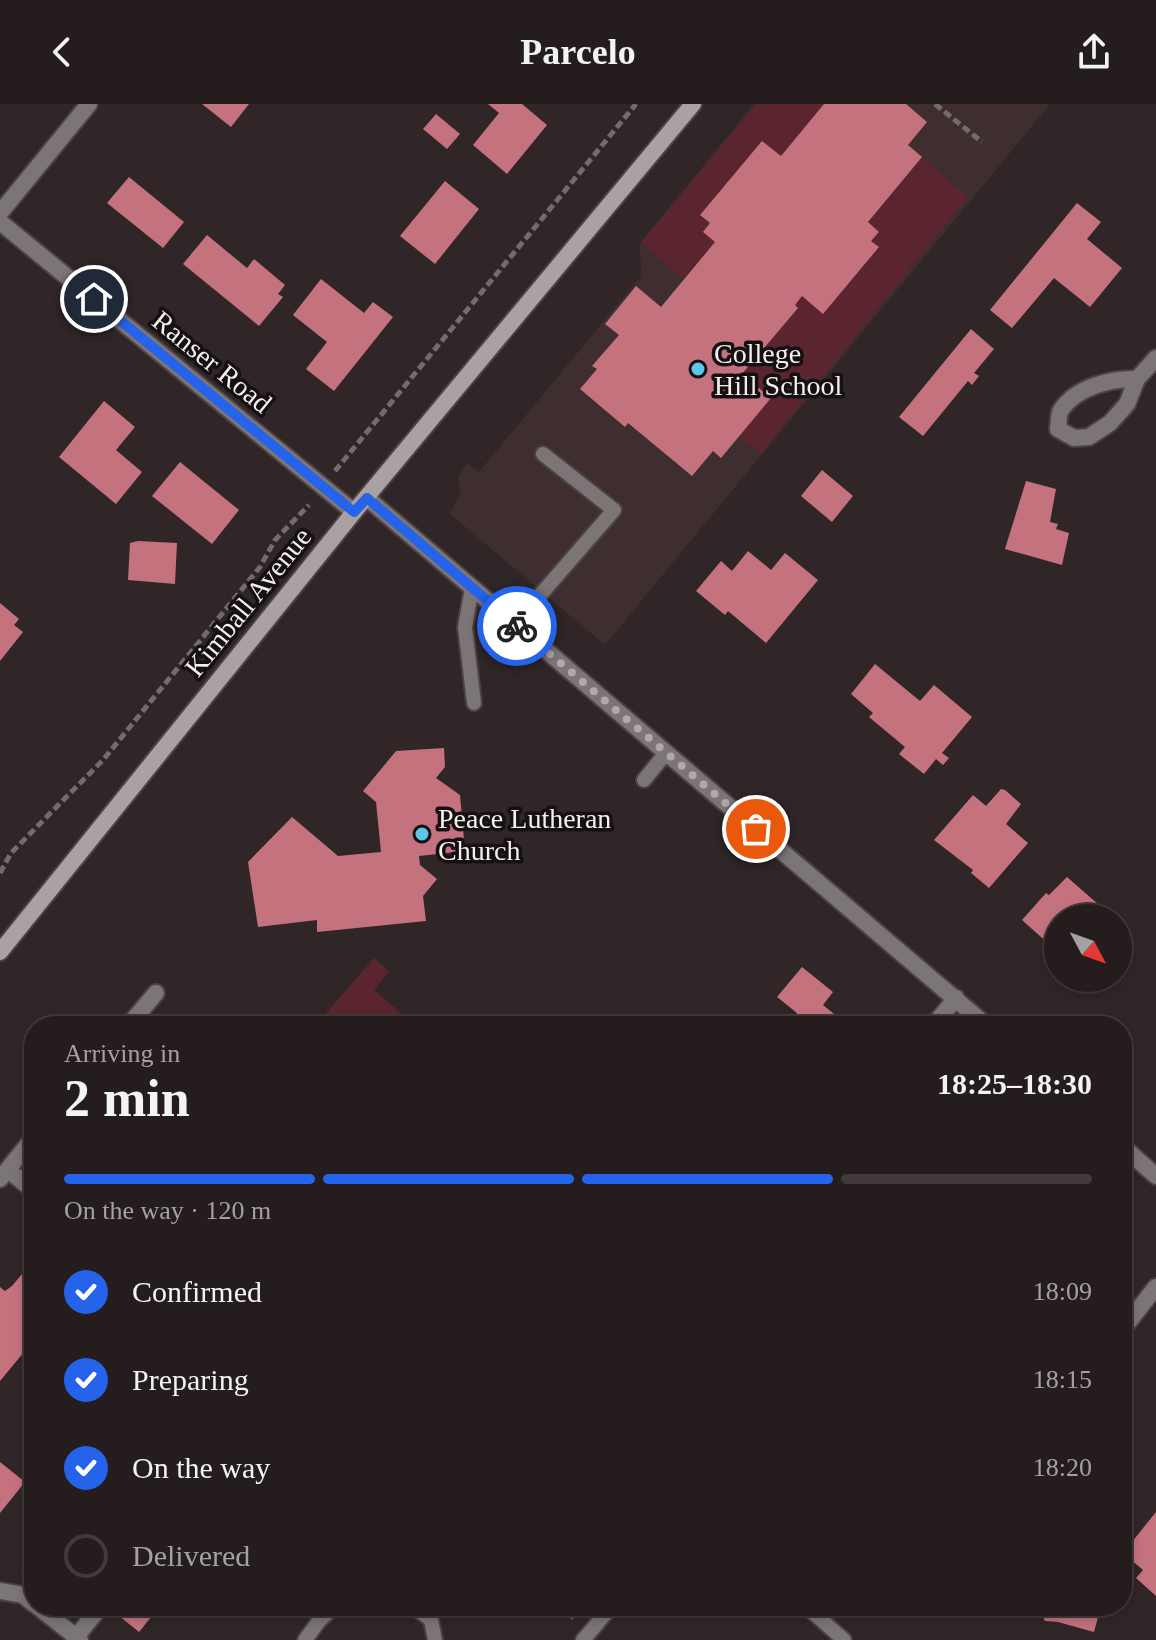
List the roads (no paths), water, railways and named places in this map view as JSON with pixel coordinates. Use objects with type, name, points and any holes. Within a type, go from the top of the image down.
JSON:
[{"type":"main road","name":"Kimball Avenue","points":[[0,952],[354,512],[693,104]]},
{"type":"street","points":[[0,213],[89,104]]},
{"type":"street","name":"Ranser Road","points":[[0,222],[354,512]]},
{"type":"street","points":[[1137,379],[1121,378],[1073,398],[1060,412],[1058,429],[1074,438],[1089,437],[1110,423],[1127,404],[1137,379],[1156,358]]},
{"type":"street","points":[[367,498],[976,1016]]},
{"type":"street","points":[[136,1016],[156,993]]},
{"type":"street","points":[[941,1016],[956,998]]},
{"type":"street","points":[[24,1149],[4,1174],[24,1185]]},
{"type":"street","points":[[1132,1155],[1156,1176]]},
{"type":"street","points":[[1132,1317],[1156,1287]]},
{"type":"street","points":[[0,1591],[24,1600]]},
{"type":"street","points":[[49,1616],[78,1638],[94,1616]]},
{"type":"lane","points":[[515,624],[614,510],[543,454]]},
{"type":"lane","points":[[472,588],[465,627],[474,703]]},
{"type":"lane","points":[[644,780],[666,753]]},
{"type":"lane","points":[[305,1640],[324,1616]]},
{"type":"lane","points":[[426,1616],[431,1620],[435,1640]]},
{"type":"lane","points":[[583,1640],[603,1616]]},
{"type":"lane","points":[[817,1616],[844,1640]]},
{"type":"place","name":"College Hill School","points":[[698,369]]},
{"type":"place","name":"Peace Lutheran Church","points":[[422,834]]}]
